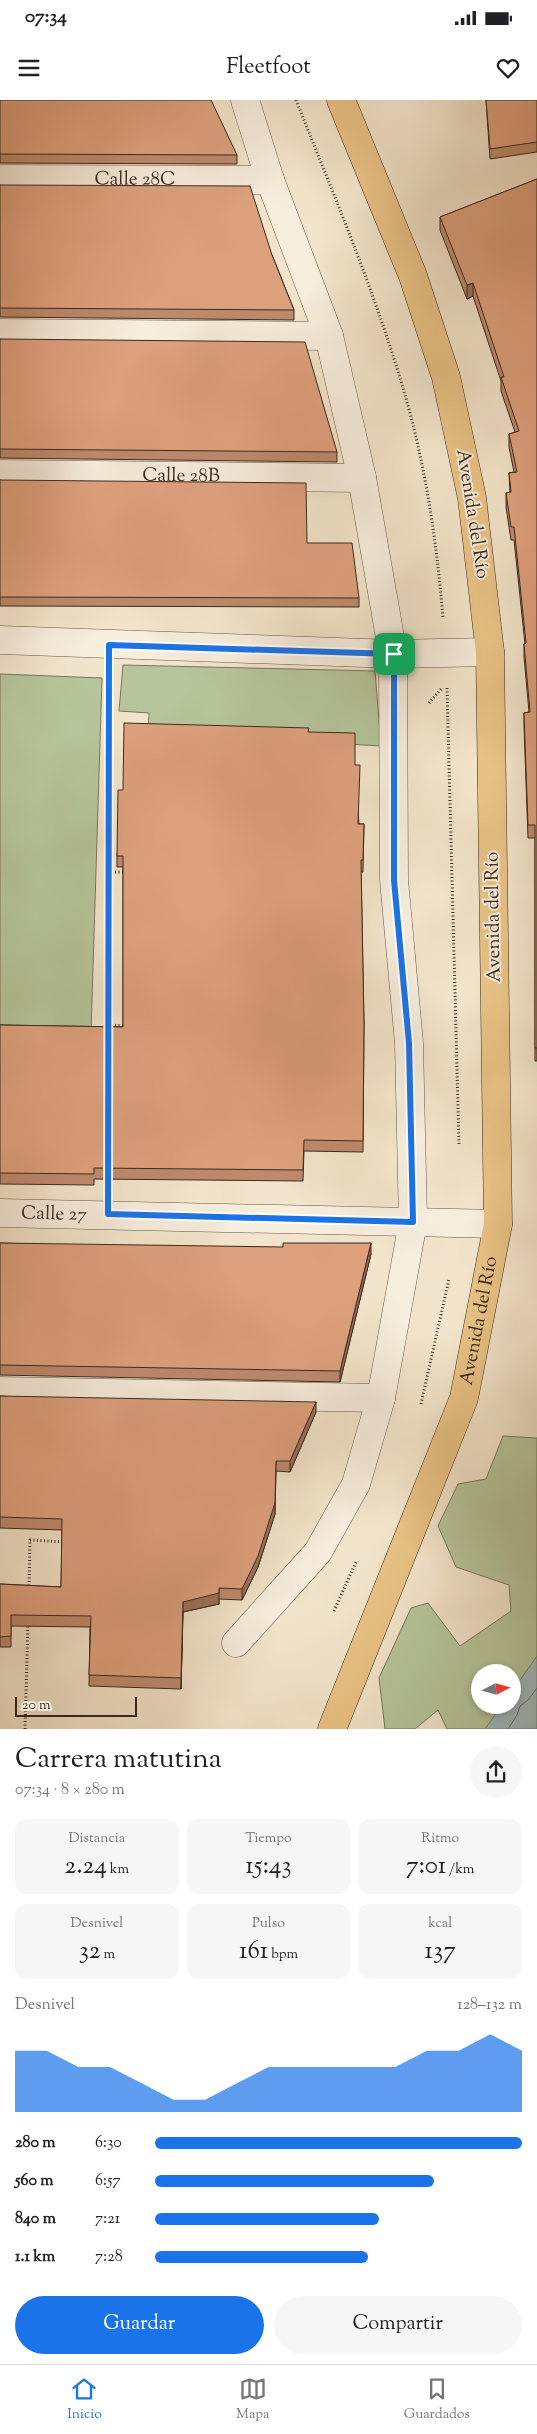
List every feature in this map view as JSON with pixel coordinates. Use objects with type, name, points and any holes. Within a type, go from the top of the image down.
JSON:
[{"type":"main road","name":"Avenida del Río","points":[[332,1729],[464,1398],[498,1224],[490,652],[472,498],[446,377],[413,276],[341,100]]},
{"type":"street","points":[[236,1643],[318,1552],[356,1484],[381,1398],[413,1222],[409,1043],[394,880],[394,654],[362,478],[329,336],[270,180],[245,100]]},
{"type":"street","name":"Calle 28C","points":[[0,179],[270,180]]},
{"type":"street","points":[[0,333],[329,336]]},
{"type":"street","name":"Calle 28B","points":[[0,474],[362,478]]},
{"type":"street","points":[[0,640],[394,654],[490,652]]},
{"type":"street","name":"Calle 27","points":[[0,1213],[498,1224]]},
{"type":"street","points":[[0,1391],[381,1398]]},
{"type":"path","points":[[108,1035],[109,645]]},
{"type":"path","points":[[108,872],[128,872]]},
{"type":"path","points":[[108,1025],[137,1027]]},
{"type":"path","points":[[29,1590],[30,1540],[70,1542]]},
{"type":"path","points":[[25,1729],[28,1620]]},
{"type":"green space","points":[[123,665],[375,671],[381,746],[148,732],[149,713],[119,711]]},
{"type":"green space","points":[[0,674],[102,678],[91,1032],[0,1031]]},
{"type":"green space","points":[[503,1436],[537,1438],[537,1676],[521,1695],[521,1664],[471,1664],[471,1714],[505,1714],[493,1729],[447,1729],[438,1710],[415,1729],[385,1729],[379,1678],[411,1608],[428,1603],[460,1646],[511,1611],[509,1585],[456,1567],[438,1526],[458,1484],[486,1479]]},
{"type":"water","points":[[537,1656],[537,1729],[485,1729],[496,1714],[521,1714],[521,1679]]},
{"type":"building","points":[[0,100],[211,100],[237,155],[0,154]]},
{"type":"building","points":[[486,100],[537,100],[537,142],[490,149]]},
{"type":"building","points":[[537,179],[537,1048],[535,1048],[535,825],[528,825],[524,713],[530,712],[524,644],[526,643],[514,527],[511,527],[506,493],[511,492],[509,473],[517,472],[509,434],[519,431],[501,377],[504,377],[473,283],[467,285],[440,217]]},
{"type":"building","points":[[0,185],[250,186],[272,255],[294,310],[0,308]]},
{"type":"building","points":[[0,339],[305,342],[337,452],[0,449]]},
{"type":"building","points":[[0,480],[306,483],[307,543],[352,543],[359,598],[0,597]]},
{"type":"building","points":[[124,723],[309,728],[308,732],[355,733],[355,765],[360,765],[358,824],[364,824],[363,860],[361,860],[364,1024],[363,1141],[304,1140],[303,1170],[94,1168],[94,1174],[0,1173],[0,1025],[123,1027],[123,856],[117,856],[118,790],[123,790]]},
{"type":"building","points":[[0,1243],[283,1247],[283,1243],[371,1243],[340,1371],[0,1365]]},
{"type":"building","points":[[0,1396],[316,1402],[290,1461],[276,1461],[275,1503],[258,1556],[242,1589],[219,1588],[219,1593],[183,1602],[181,1678],[89,1675],[91,1616],[11,1615],[11,1636],[0,1637],[0,1584],[61,1587],[62,1519],[0,1517]]},
{"type":"route","points":[[109,645],[394,654],[394,880],[409,1043],[413,1222],[108,1214],[109,645]]}]
